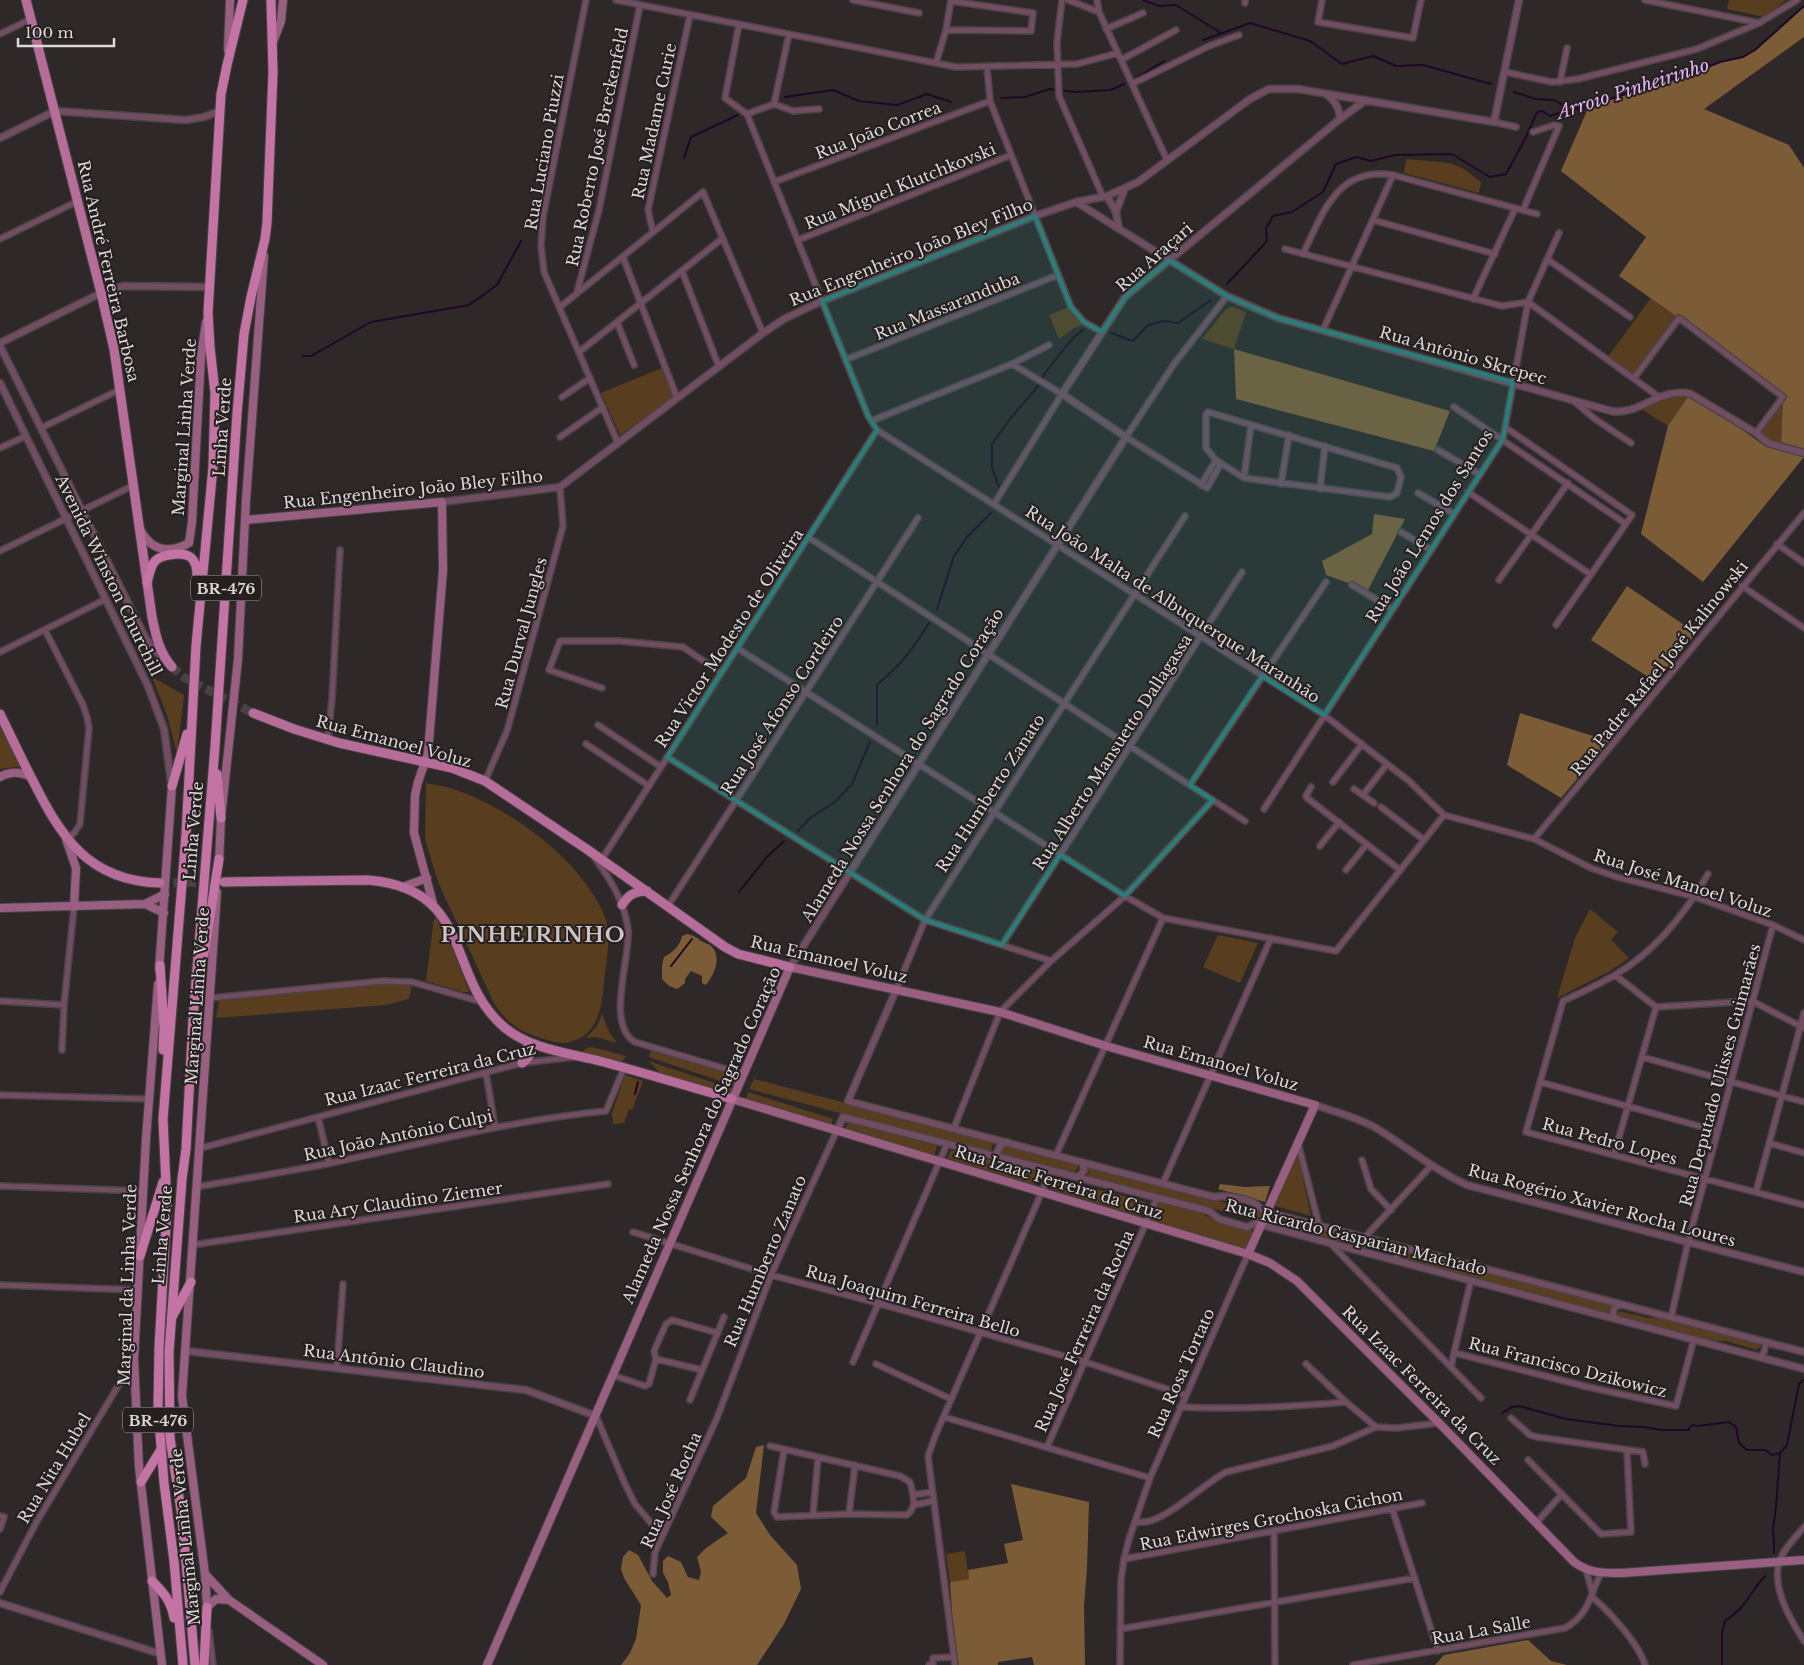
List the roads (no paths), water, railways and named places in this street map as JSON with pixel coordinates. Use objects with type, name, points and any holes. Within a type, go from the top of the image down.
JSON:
[{"type":"highway","name":"Linha Verde","points":[[183,1665],[174,1561],[160,1451],[158,1409],[159,1348],[167,1207],[163,1140],[186,834],[196,646],[213,467],[215,393],[208,313],[220,111],[227,64],[243,0]]},
{"type":"highway","name":"Linha Verde","points":[[195,1665],[182,1517],[170,1438],[168,1370],[182,1178],[186,1149],[193,1019],[215,747],[237,414],[244,334],[265,239],[273,72],[271,0]]},
{"type":"highway","points":[[147,583],[151,567],[162,556],[179,553],[188,555],[194,560],[197,571],[194,636],[196,646]]},
{"type":"highway","points":[[172,786],[191,722]]},
{"type":"highway","points":[[215,747],[221,818]]},
{"type":"highway","points":[[193,1019],[219,859]]},
{"type":"highway","points":[[160,966],[164,1028],[163,1066],[166,1088]]},
{"type":"highway","points":[[140,1256],[166,1175]]},
{"type":"highway","points":[[171,1320],[191,1282]]},
{"type":"highway","points":[[141,1482],[160,1451]]},
{"type":"highway","points":[[152,1581],[166,1594],[170,1602],[181,1646]]},
{"type":"highway","points":[[204,1665],[208,1607]]},
{"type":"main road","name":"Rua André Ferreira Barbosa","points":[[26,0],[102,293],[121,389],[156,640],[172,667]]},
{"type":"main road","points":[[227,64],[230,0]]},
{"type":"main road","points":[[273,42],[281,21],[283,0]]},
{"type":"main road","name":"Marginal Linha Verde","points":[[208,1607],[182,1396],[196,1187],[201,1148],[221,818],[238,659],[246,500],[265,239]]},
{"type":"main road","name":"Marginal Linha Verde","points":[[140,529],[146,539],[155,547],[166,550],[178,548],[189,542],[201,356],[208,313]]},
{"type":"main road","points":[[434,907],[414,834],[414,821],[416,789],[428,753],[443,570],[442,502]]},
{"type":"main road","name":"Rua Engenheiro João Bley Filho","points":[[246,520],[442,502]]},
{"type":"main road","name":"Rua Emanoel Voluz","points":[[253,713],[294,729],[328,739],[452,768],[485,782],[602,859],[725,947],[738,954],[1000,1012],[1106,1046],[1211,1074],[1315,1105]]},
{"type":"main road","points":[[0,714],[50,815],[66,839],[76,868],[74,907]]},
{"type":"main road","points":[[0,777],[8,773],[21,772],[30,776]]},
{"type":"main road","points":[[160,966],[172,786]]},
{"type":"main road","points":[[66,839],[100,867],[124,878],[160,883]]},
{"type":"main road","points":[[76,868],[90,860]]},
{"type":"main road","points":[[403,887],[427,878]]},
{"type":"main road","points":[[224,882],[368,880],[403,887],[417,894],[434,907],[453,934],[482,1002],[505,1028],[526,1040],[580,1057]]},
{"type":"main road","points":[[622,905],[632,893],[647,891]]},
{"type":"main road","points":[[0,908],[145,904],[165,894]]},
{"type":"main road","points":[[145,904],[164,913]]},
{"type":"main road","name":"Marginal da Linha Verde","points":[[160,966],[148,1099],[134,1359],[139,1467],[162,1665]]},
{"type":"main road","name":"Alameda Nossa Senhora do Sagrado Coração","points":[[486,1665],[790,967]]},
{"type":"main road","points":[[522,1063],[529,1055],[529,1046],[526,1040]]},
{"type":"main road","name":"Rua Izaac Ferreira da Cruz","points":[[580,1057],[732,1098],[1248,1254],[1270,1263],[1297,1281],[1574,1562],[1586,1570],[1601,1573],[1804,1560]]},
{"type":"main road","name":"Rua Rosa Tortato","points":[[1248,1254],[1315,1105]]},
{"type":"main road","points":[[205,1574],[229,1600],[323,1665]]},
{"type":"main road","points":[[208,1607],[216,1598],[229,1600]]},
{"type":"street","name":"Rua Luciano Piuzzi","points":[[586,0],[543,217],[541,245],[544,272],[618,443]]},
{"type":"street","points":[[616,0],[956,67],[1077,64],[1118,53]]},
{"type":"street","points":[[853,0],[919,13]]},
{"type":"street","points":[[936,63],[946,30],[951,0],[1034,13],[1031,31],[946,30]]},
{"type":"street","points":[[1062,0],[1057,42],[1059,94],[1105,196],[1116,212],[1119,229]]},
{"type":"street","points":[[1068,0],[1099,12]]},
{"type":"street","points":[[1097,0],[1099,12],[1106,29],[1167,160]]},
{"type":"street","points":[[1322,0],[1318,22],[1413,38],[1421,0]]},
{"type":"street","points":[[1494,122],[1519,0]]},
{"type":"street","points":[[1645,0],[1668,2],[1759,23]]},
{"type":"street","points":[[1504,72],[1552,82],[1578,79],[1697,49],[1759,23],[1797,0]]},
{"type":"street","name":"Rua Roberto José Breckenfeld","points":[[577,293],[600,210],[640,5]]},
{"type":"street","points":[[1106,29],[1143,13]]},
{"type":"street","name":"Rua Madame Curie","points":[[653,232],[648,210],[690,15]]},
{"type":"street","points":[[0,34],[32,18]]},
{"type":"street","points":[[739,24],[725,98],[747,114],[845,360],[871,421],[877,430]]},
{"type":"street","points":[[1121,60],[1176,30]]},
{"type":"street","points":[[774,104],[789,34]]},
{"type":"street","points":[[1132,84],[1209,46],[1238,35]]},
{"type":"street","points":[[1560,82],[1567,48]]},
{"type":"street","points":[[987,67],[990,101],[1071,307],[1084,322],[1102,332]]},
{"type":"street","name":"Rua Engenheiro João Bley Filho","points":[[442,502],[560,487],[784,319],[822,301],[1035,216],[1076,202],[1105,196],[1138,182],[1250,99],[1269,89],[1298,89],[1325,93],[1516,127]]},
{"type":"street","points":[[1325,93],[1336,104],[1340,119]]},
{"type":"street","name":"Rua Araçari","points":[[994,504],[1125,297],[1340,119],[1366,100]]},
{"type":"street","name":"Rua João Correa","points":[[774,182],[990,101]]},
{"type":"street","points":[[747,114],[774,104],[793,111],[819,109]]},
{"type":"street","points":[[0,138],[55,111],[186,120],[204,118],[220,111]]},
{"type":"street","points":[[1523,210],[1559,126],[1554,125],[1533,132]]},
{"type":"street","name":"Rua Miguel Klutchkovski","points":[[798,240],[1011,155]]},
{"type":"street","points":[[1303,254],[1328,203],[1341,187],[1361,177],[1375,174],[1393,175],[1537,214]]},
{"type":"street","points":[[1323,330],[1393,175]]},
{"type":"street","points":[[1116,212],[1125,188]]},
{"type":"street","points":[[560,307],[703,192],[763,333]]},
{"type":"street","points":[[0,239],[78,201]]},
{"type":"street","name":"Rua Antônio Skrepec","points":[[1076,202],[1227,296],[1278,318],[1575,401],[1621,412],[1673,392],[1691,394],[1756,433],[1768,443],[1804,452]]},
{"type":"street","points":[[1474,299],[1515,209]]},
{"type":"street","points":[[1373,220],[1495,254]]},
{"type":"street","name":"Rua João Lemos dos Santos","points":[[1264,809],[1502,439],[1528,302],[1559,233]]},
{"type":"street","points":[[579,352],[723,238]]},
{"type":"street","points":[[1285,249],[1502,306],[1528,302],[1659,397]]},
{"type":"street","points":[[623,256],[677,398]]},
{"type":"street","points":[[1547,259],[1630,317]]},
{"type":"street","points":[[682,271],[719,366]]},
{"type":"street","name":"Rua Massaranduba","points":[[845,360],[1058,274]]},
{"type":"street","points":[[0,345],[102,293],[123,286],[209,287]]},
{"type":"street","name":"Alameda Nossa Senhora do Sagrado Coração","points":[[790,967],[1126,437],[1174,364],[1227,296]]},
{"type":"street","points":[[1634,378],[1679,318],[1783,396],[1756,433]]},
{"type":"street","points":[[617,322],[634,365]]},
{"type":"street","name":"Avenida Winston Churchill","points":[[0,345],[145,637],[158,654],[172,667]]},
{"type":"street","points":[[871,421],[1012,364],[1049,345]]},
{"type":"street","points":[[1012,364],[1062,394],[1207,488],[1218,462]]},
{"type":"street","points":[[562,397],[590,378]]},
{"type":"street","name":"Avenida Winston Churchill","points":[[0,383],[148,686],[159,713],[168,747],[172,786]]},
{"type":"street","points":[[41,428],[121,389]]},
{"type":"street","points":[[1575,401],[1595,419],[1631,444]]},
{"type":"street","points":[[560,437],[603,407]]},
{"type":"street","points":[[1454,407],[1626,524]]},
{"type":"street","points":[[1208,412],[1289,436],[1397,468],[1401,477],[1397,493],[1390,498],[1244,478],[1218,462],[1206,448],[1206,415],[1208,412]]},
{"type":"street","points":[[1244,478],[1251,425]]},
{"type":"street","points":[[1505,427],[1632,515],[1556,625]]},
{"type":"street","name":"Rua João Malta de Albuquerque Maranhão","points":[[877,430],[1324,715],[1409,781],[1444,815]]},
{"type":"street","name":"Rua Victor Modesto de Oliveira","points":[[602,859],[877,430]]},
{"type":"street","points":[[0,448],[26,436]]},
{"type":"street","points":[[1281,484],[1289,436]]},
{"type":"street","points":[[1320,489],[1325,446]]},
{"type":"street","points":[[1438,450],[1480,474]]},
{"type":"street","points":[[1542,466],[1548,457]]},
{"type":"street","points":[[1201,485],[1218,462]]},
{"type":"street","points":[[1499,580],[1568,483]]},
{"type":"street","points":[[0,551],[134,485]]},
{"type":"street","name":"Rua Durval Jungles","points":[[485,782],[507,731],[563,526],[560,487]]},
{"type":"street","points":[[1468,492],[1590,574]]},
{"type":"street","points":[[1418,493],[1454,514]]},
{"type":"street","name":"Rua Padre Rafael José Kalinowski","points":[[1534,839],[1804,513]]},
{"type":"street","name":"Rua Humberto Zanato","points":[[848,1101],[925,920],[1185,516]]},
{"type":"street","name":"Rua José Afonso Cordeiro","points":[[668,906],[918,518]]},
{"type":"street","points":[[1400,532],[1431,550]]},
{"type":"street","points":[[808,537],[1245,821]]},
{"type":"street","points":[[1777,544],[1804,563]]},
{"type":"street","points":[[328,739],[340,550]]},
{"type":"street","name":"Rua Alberto Mansuetto Dallagassa","points":[[1002,945],[1242,572]]},
{"type":"street","points":[[1190,785],[1326,582]]},
{"type":"street","points":[[1352,585],[1392,609]]},
{"type":"street","points":[[1742,586],[1804,628]]},
{"type":"street","points":[[0,652],[106,599]]},
{"type":"street","points":[[45,630],[83,705],[89,728],[80,824],[75,832],[66,839]]},
{"type":"street","points":[[602,688],[549,670],[560,641],[620,641],[683,647],[721,673]]},
{"type":"street","points":[[737,648],[1060,855],[1163,918],[1336,951],[1444,815]]},
{"type":"street","points":[[598,725],[661,767]]},
{"type":"street","points":[[586,744],[649,786]]},
{"type":"street","points":[[1333,782],[1362,744]]},
{"type":"street","points":[[668,757],[925,920],[1051,961]]},
{"type":"street","points":[[1363,795],[1387,764]]},
{"type":"street","points":[[1311,788],[1306,796],[1307,798],[1400,870]]},
{"type":"street","points":[[1354,789],[1374,803]]},
{"type":"street","points":[[954,1128],[1000,1012],[1051,961],[1125,896],[1213,800]]},
{"type":"street","points":[[1381,807],[1424,840]]},
{"type":"street","name":"Rua José Manoel Voluz","points":[[1444,815],[1534,839],[1592,868],[1617,877],[1695,897],[1773,925],[1804,940]]},
{"type":"street","points":[[1320,846],[1339,822]]},
{"type":"street","points":[[1346,870],[1367,844]]},
{"type":"street","points":[[588,850],[613,884],[622,905],[628,927],[620,1008],[621,1020],[628,1037],[635,1042],[743,1074]]},
{"type":"street","points":[[1708,874],[1695,897],[1667,933],[1640,958],[1615,975],[1562,1001],[1540,1082],[1717,1131]]},
{"type":"street","points":[[62,1050],[64,1005],[74,907]]},
{"type":"street","points":[[1056,1155],[1163,918]]},
{"type":"street","name":"Rua Deputado Ulisses Guimarães","points":[[1670,1318],[1717,1131],[1732,1082],[1773,925]]},
{"type":"street","points":[[1162,1183],[1270,938]]},
{"type":"street","points":[[1615,975],[1656,1007],[1752,1001],[1802,1027]]},
{"type":"street","points":[[210,998],[383,981],[412,982],[482,1002]]},
{"type":"street","points":[[0,1001],[64,1005]]},
{"type":"street","points":[[1614,1155],[1656,1007]]},
{"type":"street","points":[[1756,1192],[1802,1027],[1804,1013]]},
{"type":"street","name":"Rua Izaac Ferreira da Cruz","points":[[201,1148],[522,1063],[580,1057]]},
{"type":"street","points":[[1642,1057],[1804,1102]]},
{"type":"street","name":"Rua João Antônio Culpi","points":[[196,1187],[329,1163],[495,1127],[567,1115],[606,1111],[624,1068]]},
{"type":"street","points":[[486,1073],[495,1127]]},
{"type":"street","name":"Rua Pedro Lopes","points":[[1540,1082],[1526,1132],[1804,1205]]},
{"type":"street","points":[[0,1094],[148,1099]]},
{"type":"street","name":"Rua Ricardo Gasparian Machado","points":[[848,1101],[1214,1197],[1224,1195],[1254,1203],[1260,1210],[1267,1212],[1804,1352]]},
{"type":"street","name":"Rua Emanoel Voluz","points":[[1315,1105],[1361,1120],[1376,1128],[1431,1166]]},
{"type":"street","points":[[318,1117],[329,1163]]},
{"type":"street","name":"Rua Humberto Zanato","points":[[717,1418],[772,1275],[843,1117]]},
{"type":"street","name":"Rua Ricardo Gasparian Machado","points":[[843,1117],[1210,1211],[1218,1219],[1247,1227],[1257,1223],[1804,1369]]},
{"type":"street","points":[[998,1157],[998,1149],[1007,1142]]},
{"type":"street","points":[[1298,1143],[1319,1225]]},
{"type":"street","points":[[1770,1143],[1804,1152]]},
{"type":"street","points":[[853,1362],[947,1144]]},
{"type":"street","points":[[1362,1160],[1371,1190],[1391,1210]]},
{"type":"street","points":[[1076,1177],[1082,1175],[1084,1170],[1082,1162]]},
{"type":"street","points":[[1365,1237],[1431,1166]]},
{"type":"street","name":"Rua Rogério Xavier Rocha Loures","points":[[1431,1166],[1467,1185],[1804,1272]]},
{"type":"street","points":[[955,1665],[928,1456],[1051,1170]]},
{"type":"street","name":"Rua Ary Claudino Ziemer","points":[[192,1246],[608,1184]]},
{"type":"street","points":[[0,1186],[144,1191]]},
{"type":"street","name":"Rua José Ferreira da Rocha","points":[[1046,1447],[1157,1198]]},
{"type":"street","points":[[1287,1231],[1293,1218]]},
{"type":"street","name":"Rua Joaquim Ferreira Bello","points":[[633,1232],[772,1275],[1085,1362],[1185,1395]]},
{"type":"street","points":[[1329,1242],[1481,1398]]},
{"type":"street","points":[[1396,1260],[1400,1247]]},
{"type":"street","name":"Rua Rosa Tortato","points":[[1120,1665],[1121,1580],[1124,1559],[1134,1523],[1150,1478],[1185,1395],[1248,1254]]},
{"type":"street","points":[[1451,1366],[1472,1280]]},
{"type":"street","points":[[337,1367],[343,1284]]},
{"type":"street","points":[[0,1285],[138,1290]]},
{"type":"street","points":[[1615,1318],[1615,1307],[1622,1305]]},
{"type":"street","points":[[690,1400],[724,1317]]},
{"type":"street","points":[[612,1376],[645,1386],[649,1384],[656,1360],[654,1351],[666,1324],[672,1320],[718,1333]]},
{"type":"street","name":"Rua Francisco Dzikowicz","points":[[1455,1352],[1588,1388],[1676,1406],[1694,1339]]},
{"type":"street","points":[[1760,1357],[1764,1352],[1766,1343]]},
{"type":"street","name":"Rua Antônio Claudino","points":[[186,1351],[526,1390],[596,1416]]},
{"type":"street","name":"Rua Nita Hubel","points":[[0,1592],[49,1500],[134,1359]]},
{"type":"street","points":[[656,1360],[702,1370]]},
{"type":"street","points":[[876,1364],[951,1400]]},
{"type":"street","points":[[1306,1364],[1376,1427]]},
{"type":"street","points":[[1180,1407],[1225,1409],[1280,1408],[1346,1402]]},
{"type":"street","points":[[596,1416],[635,1504],[662,1536]]},
{"type":"street","points":[[944,1417],[1150,1478]]},
{"type":"street","name":"Rua José Rocha","points":[[653,1574],[656,1552],[662,1536],[717,1418]]},
{"type":"street","points":[[1512,1418],[1530,1435],[1537,1437],[1643,1452],[1645,1464]]},
{"type":"street","points":[[1134,1523],[1151,1521],[1168,1512],[1210,1481],[1226,1472],[1332,1446],[1376,1427],[1397,1428],[1439,1423]]},
{"type":"street","points":[[770,1446],[900,1476],[910,1482],[914,1495],[912,1510],[906,1515],[849,1514],[777,1517],[774,1512],[784,1450]]},
{"type":"street","points":[[1528,1460],[1601,1534],[1631,1532],[1627,1451]]},
{"type":"street","points":[[813,1515],[818,1458]]},
{"type":"street","points":[[849,1514],[855,1465]]},
{"type":"street","points":[[914,1495],[932,1492]]},
{"type":"street","points":[[1536,1523],[1562,1494]]},
{"type":"street","points":[[914,1505],[933,1502]]},
{"type":"street","name":"Rua Edwirges Grochoska Cichon","points":[[1124,1559],[1422,1503]]},
{"type":"street","points":[[1392,1508],[1438,1651]]},
{"type":"street","points":[[0,1516],[4,1517],[0,1528]]},
{"type":"street","points":[[1804,1527],[1779,1562],[1778,1583],[1780,1595],[1804,1642]]},
{"type":"street","points":[[1274,1530],[1275,1665]]},
{"type":"street","points":[[1586,1570],[1592,1594],[1634,1644],[1645,1665]]},
{"type":"street","name":"Rua La Salle","points":[[1354,1665],[1565,1628],[1576,1623],[1582,1616],[1601,1573]]},
{"type":"street","points":[[1120,1629],[1414,1578]]},
{"type":"street","points":[[0,1603],[161,1654]]},
{"type":"street","name":"Marginal Linha Verde","points":[[208,1607],[213,1665]]},
{"type":"street","points":[[929,1665],[933,1664],[933,1658],[954,1657]]},
{"type":"waterway","points":[[1143,0],[1159,6],[1176,5],[1221,33]]},
{"type":"waterway","name":"Arroio Pinheirinho","points":[[1227,284],[1267,241],[1266,228],[1273,216],[1292,212],[1323,192],[1336,164],[1356,157],[1371,161],[1394,155],[1452,154],[1490,177],[1506,174],[1537,112],[1542,111],[1550,116],[1570,109],[1578,109],[1690,74],[1720,62],[1743,57],[1755,50],[1804,6]]},
{"type":"waterway","points":[[1203,40],[1250,23],[1310,41],[1342,64],[1373,56],[1396,66],[1423,65],[1491,84]]},
{"type":"waterway","points":[[1138,77],[1164,61]]},
{"type":"waterway","points":[[1001,98],[1025,97],[1050,89],[1076,92],[1111,90],[1124,84]]},
{"type":"waterway","points":[[785,97],[833,90],[859,101],[897,105],[927,94],[951,102]]},
{"type":"waterway","points":[[1514,92],[1536,99],[1554,100],[1570,109]]},
{"type":"waterway","points":[[684,158],[691,137],[738,115]]},
{"type":"waterway","points":[[303,356],[311,356],[371,322],[469,305],[497,285],[521,241]]},
{"type":"waterway","name":"Arroio Pinheirinho","points":[[1111,333],[1133,341],[1148,325],[1163,321],[1178,323],[1211,300]]},
{"type":"waterway","name":"Arroio Pinheirinho","points":[[999,487],[992,468],[992,444],[1072,339],[1083,330]]},
{"type":"waterway","name":"Arroio Pinheirinho","points":[[937,609],[954,556],[968,536],[991,513]]},
{"type":"waterway","name":"Arroio Pinheirinho","points":[[877,725],[877,685],[906,656],[929,623]]},
{"type":"waterway","name":"Arroio Pinheirinho","points":[[798,831],[810,818],[835,802],[852,784],[870,742]]},
{"type":"waterway","name":"Arroio Pinheirinho","points":[[739,892],[766,858],[784,841]]},
{"type":"waterway","name":"Arroio Pinheirinho","points":[[671,966],[692,939]]},
{"type":"waterway","name":"Arroio Pinheirinho","points":[[635,1094],[638,1082]]},
{"type":"waterway","points":[[1774,1553],[1773,1529],[1780,1453],[1787,1445],[1799,1384],[1803,1380]]},
{"type":"waterway","points":[[1502,1413],[1512,1407],[1519,1406],[1566,1419],[1662,1430],[1689,1430],[1693,1425],[1729,1422],[1736,1427],[1739,1443],[1747,1450],[1765,1450],[1772,1455],[1780,1453]]},
{"type":"waterway","points":[[1722,1665],[1722,1632],[1725,1621],[1738,1611],[1765,1576]]},
{"type":"tunnel","points":[[172,667],[185,678],[253,713]]},
{"type":"tunnel","points":[[160,883],[222,882]]},
{"type":"district","name":"PINHEIRINHO","points":[[533,935]]}]
